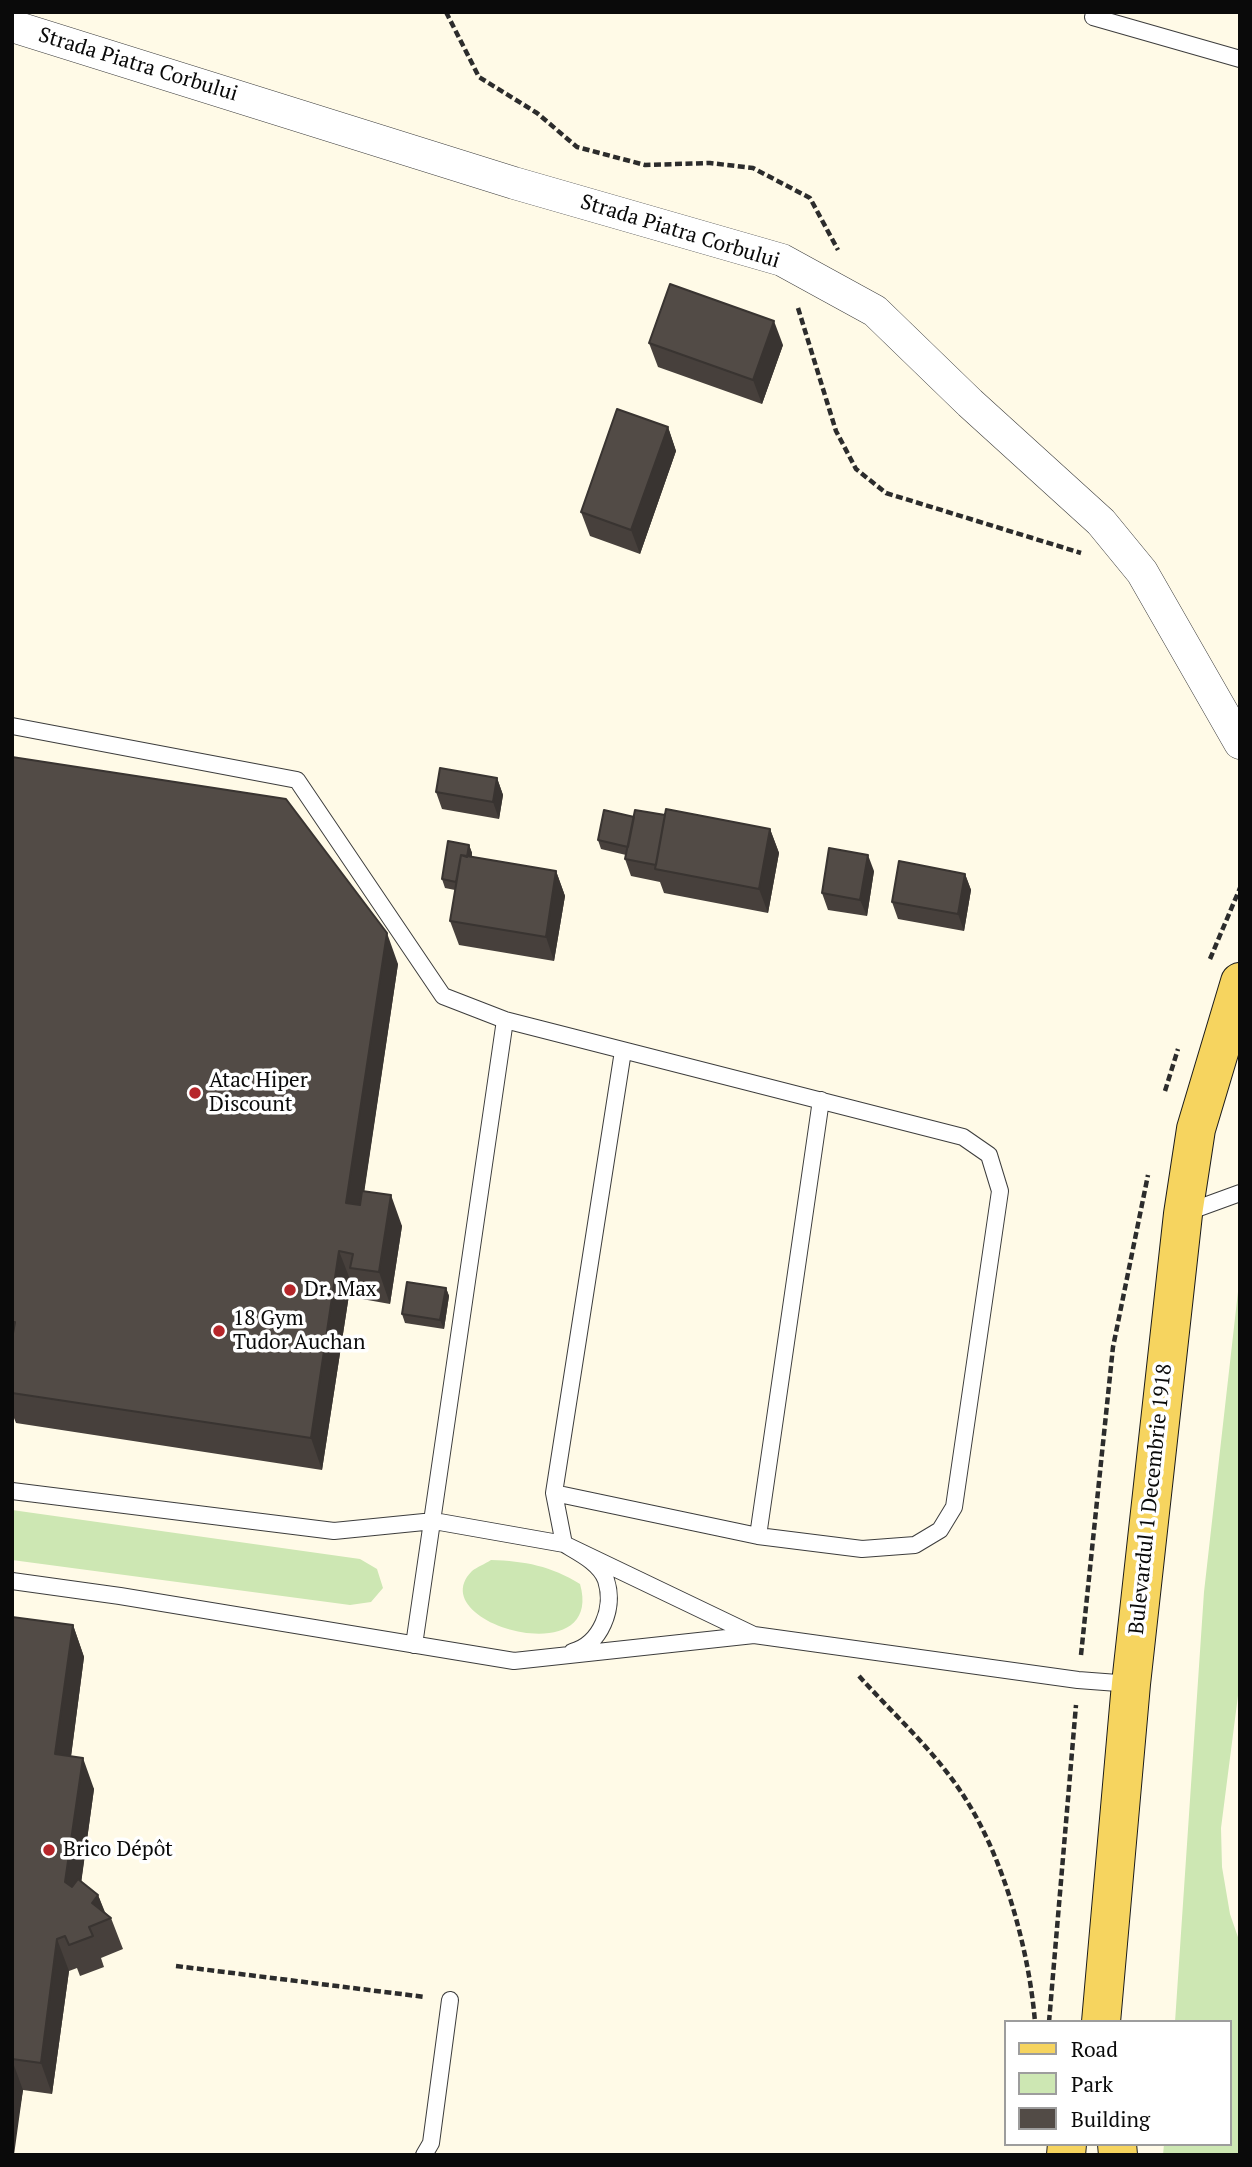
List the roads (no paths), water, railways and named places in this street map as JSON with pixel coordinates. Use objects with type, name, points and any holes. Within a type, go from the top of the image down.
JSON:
[{"type":"main road","name":"Bulevardul 1 Decembrie 1918","points":[[1101,2020],[1131,1684],[1183,1214],[1224,974]]},
{"type":"street","name":"Strada Piatra Corbului","points":[[12,26],[514,183],[782,260],[875,311],[970,403],[1101,522],[1142,572],[1240,743]]},
{"type":"lane","points":[[1095,12],[1093,17],[1240,58]]},
{"type":"lane","points":[[12,726],[297,780],[443,996],[505,1020],[963,1136],[989,1154],[1000,1191],[954,1507],[940,1530],[915,1545],[862,1549],[758,1536],[554,1493]]},
{"type":"lane","points":[[414,1645],[505,1020]]},
{"type":"lane","points":[[554,1657],[580,1650],[600,1631],[609,1605],[605,1578],[589,1559],[564,1544],[554,1493],[623,1051]]},
{"type":"lane","points":[[758,1536],[821,1100]]},
{"type":"lane","points":[[1183,1214],[1240,1193]]},
{"type":"lane","points":[[12,1491],[334,1531],[434,1521],[564,1544],[754,1635]]},
{"type":"lane","points":[[12,1581],[120,1596],[514,1661],[754,1635],[1078,1680],[1131,1684]]},
{"type":"lane","points":[[424,2155],[431,2143],[450,2000]]},
{"type":"place","name":"Atac Hiper Discount","points":[[195,1093]]},
{"type":"place","name":"Dr. Max","points":[[290,1290]]},
{"type":"place","name":"18 Gym Tudor Auchan","points":[[219,1331]]},
{"type":"place","name":"Brico Dépôt","points":[[49,1850]]}]
